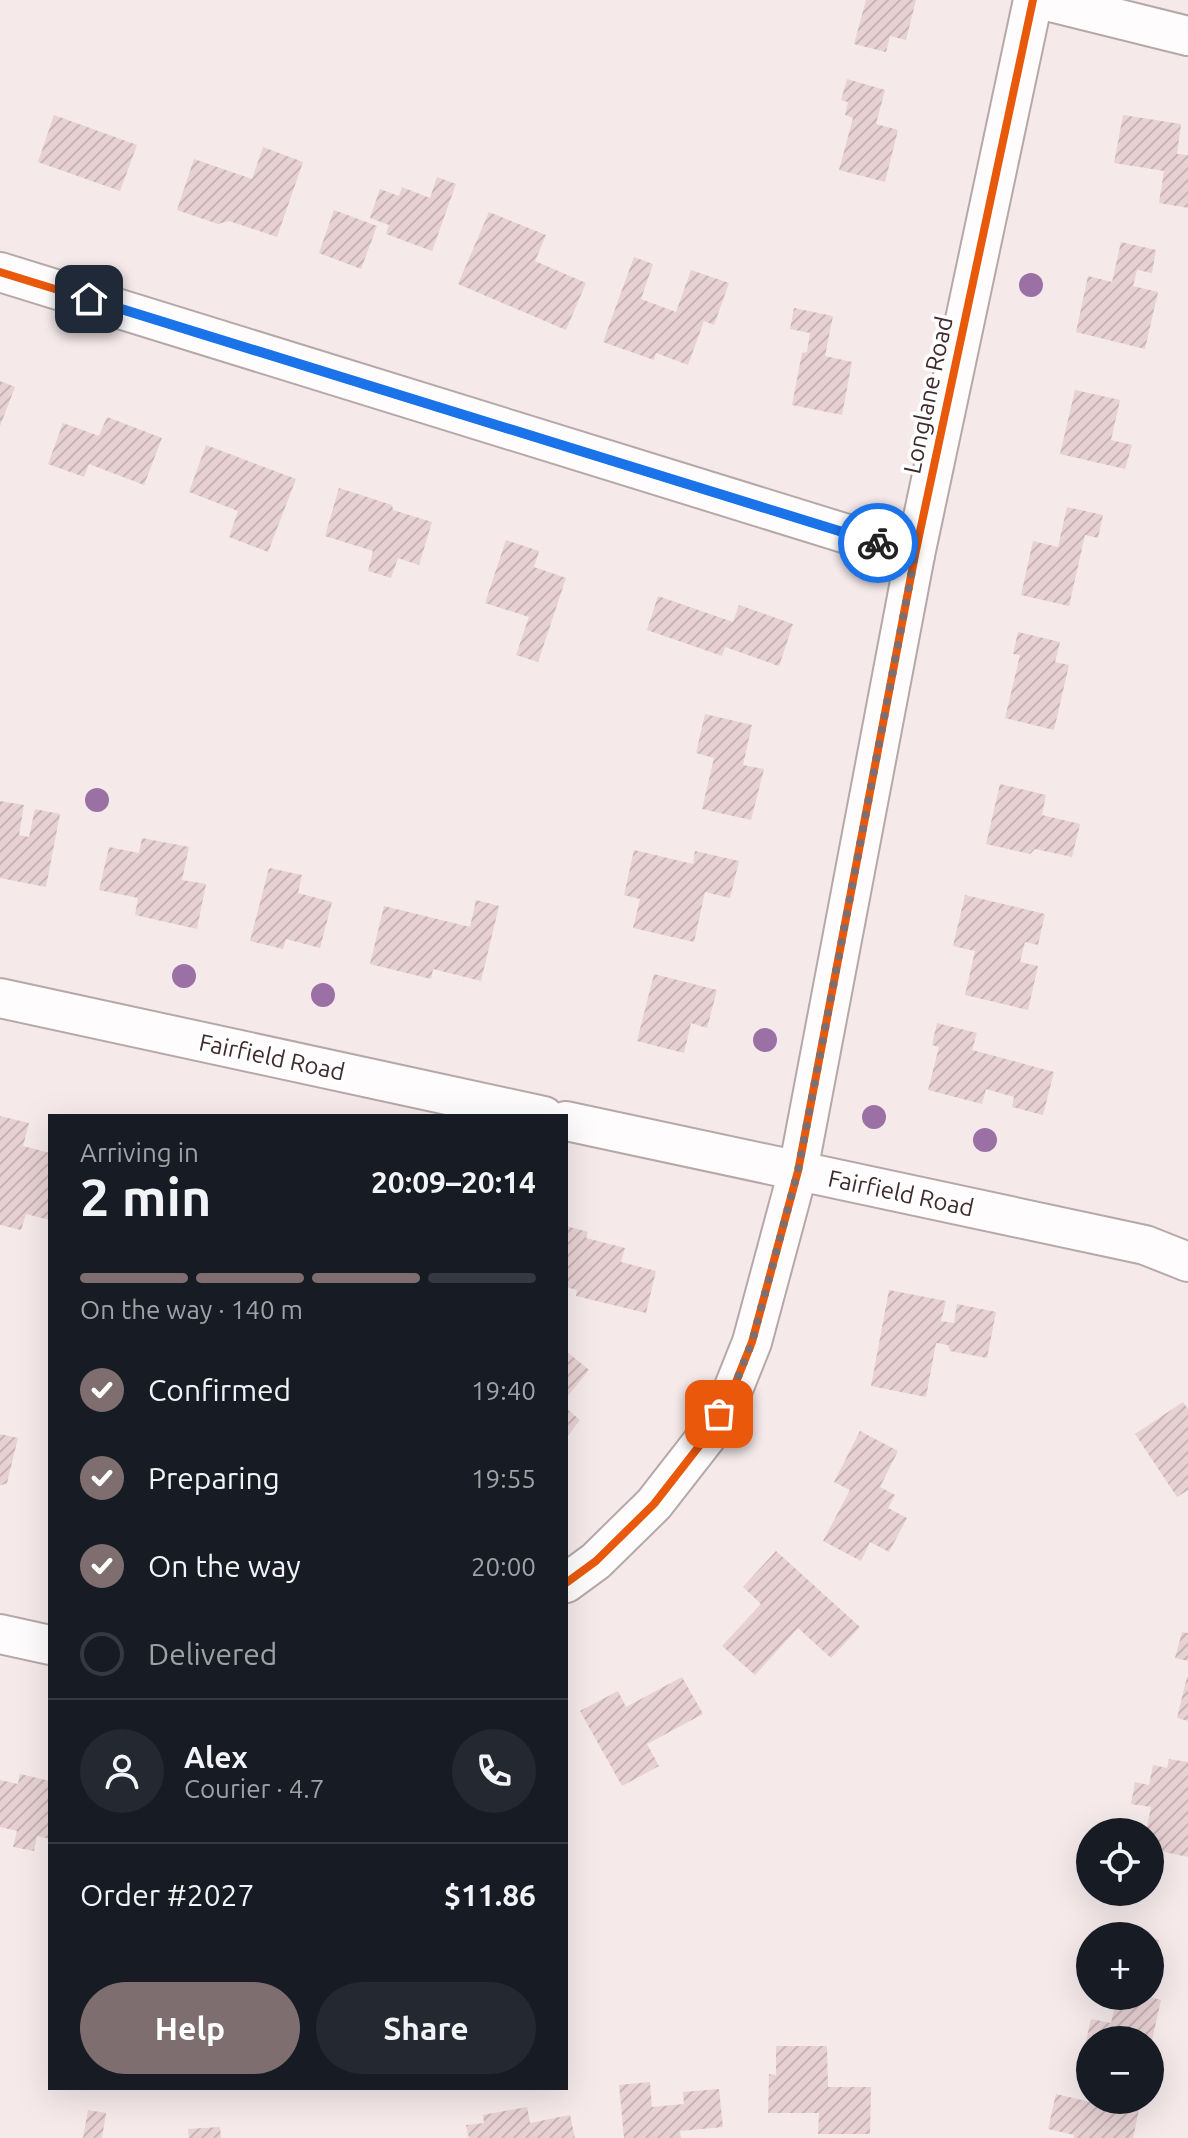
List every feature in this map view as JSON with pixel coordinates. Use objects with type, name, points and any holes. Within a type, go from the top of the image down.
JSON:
[{"type":"street","name":"Longlane Road","points":[[568,1582],[596,1561],[654,1504],[707,1436],[732,1392],[752,1342],[798,1171],[915,555],[1033,0]]},
{"type":"street","points":[[1043,0],[1188,36]]},
{"type":"street","points":[[0,272],[915,555]]},
{"type":"street","name":"Fairfield Road","points":[[0,998],[535,1114]]},
{"type":"street","name":"Fairfield Road","points":[[568,1121],[1145,1245],[1188,1262]]},
{"type":"street","points":[[0,1634],[48,1645]]},
{"type":"building","points":[[866,0],[916,0],[906,40],[890,36],[886,52],[854,44]]},
{"type":"building","points":[[847,79],[885,90],[876,124],[898,130],[885,182],[839,170],[853,118],[845,115],[848,102],[841,100]]},
{"type":"building","points":[[54,115],[137,145],[120,191],[38,162]]},
{"type":"building","points":[[1123,115],[1181,124],[1177,154],[1188,155],[1188,208],[1159,203],[1164,171],[1114,163]]},
{"type":"building","points":[[263,147],[303,162],[277,237],[229,221],[218,224],[177,210],[194,159],[252,179]]},
{"type":"building","points":[[437,177],[456,184],[432,251],[386,234],[389,225],[370,218],[380,189],[399,196],[402,187],[430,198]]},
{"type":"building","points":[[334,210],[377,226],[361,269],[319,253]]},
{"type":"building","points":[[489,212],[546,235],[535,261],[586,283],[566,330],[458,284]]},
{"type":"building","points":[[1121,242],[1156,250],[1152,273],[1137,270],[1133,286],[1158,292],[1145,349],[1076,332],[1088,276],[1112,282]]},
{"type":"building","points":[[634,257],[653,264],[641,299],[676,312],[691,270],[729,283],[714,325],[704,321],[688,365],[656,353],[654,360],[603,342]]},
{"type":"building","points":[[794,308],[833,316],[825,356],[852,362],[842,415],[792,405],[802,353],[807,352],[810,333],[790,329]]},
{"type":"building","points":[[0,381],[15,387],[0,426]]},
{"type":"building","points":[[1075,390],[1120,400],[1111,440],[1132,445],[1125,469],[1060,454]]},
{"type":"building","points":[[107,417],[162,438],[144,485],[89,464],[84,477],[48,464],[63,423],[99,436]]},
{"type":"building","points":[[206,445],[296,479],[268,552],[229,537],[238,511],[189,492]]},
{"type":"building","points":[[339,488],[432,522],[419,565],[398,558],[391,578],[368,571],[373,551],[325,536]]},
{"type":"building","points":[[1067,507],[1103,515],[1098,538],[1085,535],[1069,606],[1021,595],[1033,541],[1058,547]]},
{"type":"building","points":[[506,540],[539,551],[534,567],[566,578],[538,662],[516,655],[529,617],[485,603]]},
{"type":"building","points":[[658,596],[733,622],[739,605],[793,624],[779,666],[725,647],[722,656],[647,630]]},
{"type":"building","points":[[1018,632],[1060,642],[1055,662],[1069,665],[1054,730],[1005,718],[1020,655],[1013,654]]},
{"type":"building","points":[[705,714],[752,725],[743,765],[764,769],[751,820],[702,809],[714,758],[696,753]]},
{"type":"building","points":[[1000,784],[1046,795],[1042,815],[1080,824],[1072,857],[1035,849],[1030,854],[986,844]]},
{"type":"building","points":[[0,801],[24,805],[19,835],[29,837],[35,809],[60,814],[46,887],[0,878]]},
{"type":"building","points":[[142,838],[189,847],[182,880],[206,884],[197,929],[135,915],[138,898],[99,890],[109,847],[139,853]]},
{"type":"building","points":[[634,850],[693,864],[695,851],[739,861],[730,898],[705,892],[694,942],[633,928],[640,899],[624,895]]},
{"type":"building","points":[[269,868],[302,875],[298,893],[332,902],[320,948],[286,939],[283,949],[250,941]]},
{"type":"building","points":[[965,895],[1045,914],[1038,945],[1025,942],[1020,962],[1038,966],[1028,1010],[965,995],[975,951],[953,946]]},
{"type":"building","points":[[476,900],[499,906],[481,981],[433,969],[431,979],[370,964],[384,906],[470,927]]},
{"type":"building","points":[[654,974],[717,990],[707,1028],[691,1023],[684,1053],[637,1041]]},
{"type":"building","points":[[937,1023],[977,1033],[972,1050],[1054,1072],[1043,1115],[1012,1107],[1014,1097],[986,1089],[982,1104],[928,1090],[939,1047],[932,1045]]},
{"type":"building","points":[[0,1116],[29,1123],[23,1146],[48,1152],[48,1220],[26,1214],[21,1230],[0,1225]]},
{"type":"building","points":[[568,1227],[588,1232],[586,1238],[625,1248],[621,1262],[656,1271],[646,1313],[576,1296],[577,1290],[568,1288]]},
{"type":"building","points":[[889,1290],[946,1301],[941,1321],[954,1323],[957,1304],[996,1312],[987,1358],[950,1351],[948,1345],[936,1343],[926,1397],[871,1386]]},
{"type":"building","points":[[568,1353],[589,1370],[568,1396]]},
{"type":"building","points":[[1183,1402],[1188,1409],[1188,1490],[1177,1497],[1135,1434]]},
{"type":"building","points":[[568,1410],[580,1420],[568,1435]]},
{"type":"building","points":[[860,1431],[898,1451],[880,1487],[895,1495],[888,1508],[907,1518],[889,1552],[870,1542],[861,1561],[823,1541],[850,1490],[834,1482]]},
{"type":"building","points":[[0,1434],[18,1438],[7,1483],[2,1485],[0,1485]]},
{"type":"building","points":[[776,1551],[860,1627],[831,1658],[798,1628],[755,1675],[722,1646],[761,1604],[743,1587]]},
{"type":"building","points":[[1182,1632],[1188,1633],[1188,1661],[1175,1658]]},
{"type":"building","points":[[682,1677],[703,1714],[647,1744],[659,1766],[622,1786],[580,1711],[618,1691],[626,1707]]},
{"type":"building","points":[[1188,1677],[1188,1721],[1177,1718]]},
{"type":"building","points":[[1169,1759],[1188,1762],[1188,1857],[1164,1852],[1164,1818],[1149,1818],[1151,1807],[1131,1804],[1135,1782],[1149,1785],[1153,1765],[1167,1768]]},
{"type":"building","points":[[20,1774],[48,1781],[48,1839],[37,1836],[34,1851],[13,1847],[17,1831],[0,1827],[0,1780],[18,1784]]},
{"type":"building","points":[[1114,2010],[1159,2010],[1155,2026],[1089,2026],[1091,2019],[1111,2023]]},
{"type":"building","points":[[776,2046],[827,2046],[828,2087],[871,2087],[870,2134],[818,2134],[819,2113],[768,2113],[769,2074],[776,2075]]},
{"type":"building","points":[[650,2082],[652,2107],[684,2104],[683,2092],[719,2089],[723,2127],[680,2131],[681,2138],[624,2138],[619,2085]]},
{"type":"building","points":[[1056,2094],[1076,2099],[1076,2114],[1138,2114],[1133,2138],[1074,2138],[1074,2135],[1048,2129]]},
{"type":"building","points":[[527,2107],[530,2123],[570,2115],[575,2138],[469,2138],[466,2125],[484,2123],[483,2115]]},
{"type":"building","points":[[88,2110],[106,2113],[102,2138],[83,2138]]},
{"type":"building","points":[[220,2127],[221,2138],[189,2138],[188,2129]]},
{"type":"cycle path","points":[[568,1582],[596,1561],[654,1504],[707,1436],[732,1392],[752,1342],[798,1171],[915,555],[1033,0]]},
{"type":"cycle path","points":[[0,272],[915,555]]},
{"type":"way so far","points":[[719,1414],[732,1392],[752,1342],[798,1171],[915,555],[878,543]]},
{"type":"route","points":[[89,299],[878,543]]}]
